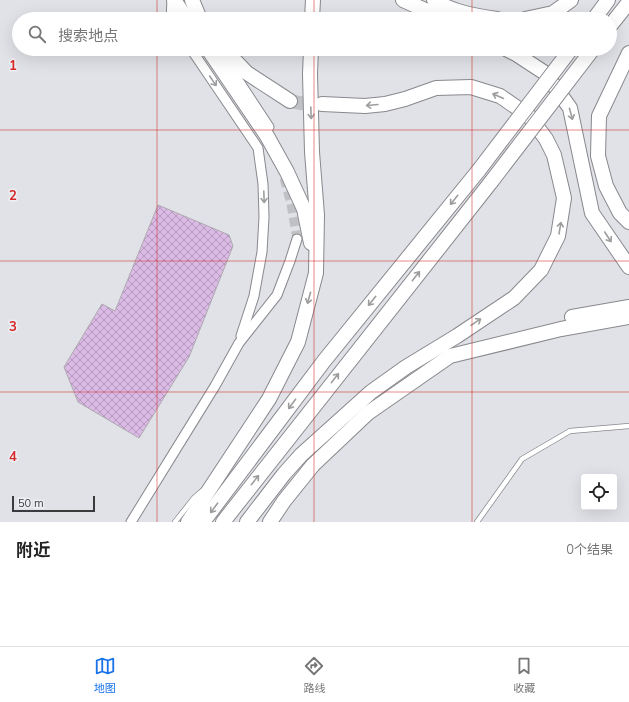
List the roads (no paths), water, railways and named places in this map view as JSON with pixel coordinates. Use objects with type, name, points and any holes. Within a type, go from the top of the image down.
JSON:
[{"type":"main road","points":[[173,0],[182,12]]},
{"type":"main road","points":[[192,0],[197,12]]},
{"type":"main road","points":[[312,12],[313,0]]},
{"type":"main road","points":[[403,0],[430,12]]},
{"type":"main road","points":[[434,0],[443,6],[464,12]]},
{"type":"main road","points":[[554,12],[571,0]]},
{"type":"main road","points":[[599,12],[608,0]]},
{"type":"main road","points":[[617,17],[629,2]]},
{"type":"main road","points":[[629,53],[599,116],[598,156],[606,186],[620,213],[629,222]]},
{"type":"main road","points":[[213,56],[267,136],[292,182],[304,209],[316,273]]},
{"type":"main road","points":[[231,56],[247,73],[290,101]]},
{"type":"main road","points":[[188,522],[269,399],[298,342],[316,273],[317,215],[312,152],[311,56]]},
{"type":"main road","points":[[519,56],[545,74],[570,108],[592,214],[629,268]]},
{"type":"main road","points":[[203,522],[324,361],[479,170],[566,56]]},
{"type":"main road","points":[[223,522],[491,182],[588,56]]},
{"type":"main road","points":[[247,522],[284,474],[301,455],[371,392],[406,367],[457,336],[514,298],[541,270],[558,236],[564,198],[554,155],[546,139],[529,116],[500,96],[471,87],[436,88],[405,99],[385,104],[365,106],[322,104]]},
{"type":"main road","points":[[270,522],[309,464],[341,429],[373,401],[450,356],[627,312]]},
{"type":"main road","points":[[301,455],[457,336]]},
{"type":"main road","points":[[284,501],[313,465],[368,413],[450,356]]},
{"type":"street","points":[[172,12],[173,0]]},
{"type":"street","points":[[196,56],[258,148],[263,184],[264,217],[262,252],[254,296],[239,343]]},
{"type":"street","points":[[223,56],[273,133]]},
{"type":"street","points":[[130,522],[215,386],[239,343],[276,295],[297,239]]},
{"type":"lane","points":[[477,522],[522,458],[570,431],[629,426]]},
{"type":"lane","points":[[175,522],[194,498],[219,474]]},
{"type":"tunnel","points":[[290,101],[322,104]]},
{"type":"tunnel","points":[[284,178],[291,204],[297,239]]}]
